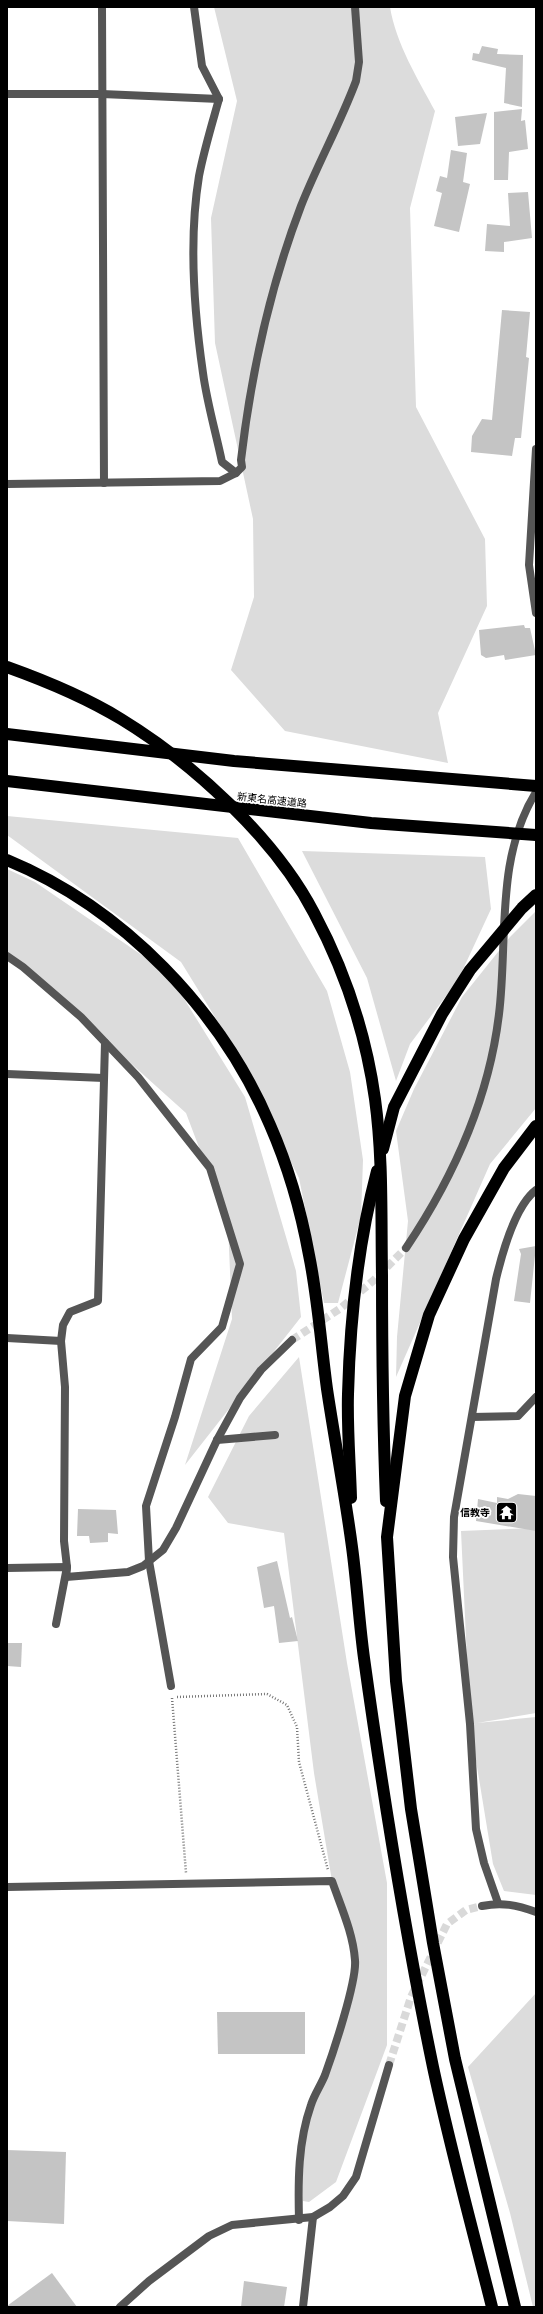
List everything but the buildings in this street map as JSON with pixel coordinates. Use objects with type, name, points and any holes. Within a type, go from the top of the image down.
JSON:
[{"type":"highway","points":[[7,667],[63,689],[121,719],[171,754],[207,783],[255,831],[295,883],[314,913],[348,993],[365,1045],[375,1099],[381,1158],[382,1393],[387,1537],[396,1681],[411,1809],[431,1935],[456,2059],[515,2307]]},
{"type":"highway","points":[[7,734],[234,761],[536,786]]},
{"type":"highway","name":"新東名高速道路","points":[[7,782],[371,823],[536,835]]},
{"type":"highway","points":[[7,860],[58,884],[106,917],[144,947],[217,1033],[245,1076],[270,1125],[292,1184],[310,1256],[327,1390],[352,1547],[364,1654],[386,1812],[433,2068],[492,2307]]},
{"type":"highway","points":[[352,1547],[348,1395],[360,1247],[370,1197],[394,1107],[442,1014],[470,970],[522,908],[536,895]]},
{"type":"highway","points":[[387,1537],[405,1396],[429,1315],[464,1239],[504,1168],[536,1126]]},
{"type":"street","points":[[102,7],[104,483]]},
{"type":"street","points":[[194,7],[202,66],[219,99],[199,175],[194,225],[196,288],[203,374],[222,462],[236,473]]},
{"type":"street","points":[[7,484],[220,481],[236,473],[242,467],[241,460],[252,385],[283,262],[301,206],[356,81],[359,62],[355,7]]},
{"type":"street","points":[[7,94],[102,94],[219,99]]},
{"type":"street","points":[[536,449],[529,566],[536,613]]},
{"type":"street","points":[[406,1248],[446,1182],[473,1120],[492,1060],[499,1014],[505,899],[510,866],[525,813],[536,792]]},
{"type":"street","points":[[7,956],[23,967],[81,1017],[138,1077],[210,1168],[240,1264],[222,1327],[191,1359],[175,1417],[146,1506],[149,1561],[171,1686]]},
{"type":"street","points":[[105,1043],[98,1301],[70,1312],[63,1325],[61,1341],[65,1387],[64,1540],[67,1567],[66,1576],[104,1575],[128,1572],[149,1561],[163,1550],[176,1528],[217,1440],[244,1393],[261,1370],[292,1340]]},
{"type":"street","points":[[7,1074],[104,1078]]},
{"type":"street","points":[[498,1903],[484,1863],[476,1829],[470,1724],[453,1557],[454,1517],[496,1279],[504,1246],[518,1214],[536,1190]]},
{"type":"street","points":[[7,1338],[61,1341]]},
{"type":"street","points":[[472,1417],[518,1416],[536,1397]]},
{"type":"street","points":[[217,1440],[275,1435]]},
{"type":"street","points":[[7,1568],[67,1567]]},
{"type":"street","points":[[56,1624],[67,1567]]},
{"type":"street","points":[[7,1887],[187,1885],[332,1881],[346,1920],[356,1962],[350,1994],[325,2075],[311,2105],[302,2139],[298,2164],[299,2220]]},
{"type":"street","points":[[482,1906],[498,1903],[519,1905],[536,1912]]},
{"type":"street","points":[[120,2307],[148,2281],[209,2236],[232,2225],[260,2221],[299,2220],[313,2217],[330,2207],[343,2196],[356,2177],[389,2066]]},
{"type":"street","points":[[303,2307],[313,2217]]},
{"type":"path","points":[[171,1686],[167,1697],[267,1694],[286,1705],[297,1727],[299,1762],[332,1881]]},
{"type":"path","points":[[171,1686],[187,1885]]},
{"type":"shaded area","points":[[214,7],[390,7],[402,48],[435,111],[410,208],[416,407],[485,539],[487,606],[438,713],[448,763],[285,731],[231,670],[254,597],[253,519],[215,343],[211,218],[237,101]]},
{"type":"shaded area","points":[[7,816],[238,838],[327,991],[350,1072],[363,1160],[361,1216],[338,1303],[324,1303],[299,1178],[231,1043],[181,962],[7,835]]},
{"type":"shaded area","points":[[302,851],[485,857],[491,909],[458,980],[410,1044],[396,1081],[367,978]]},
{"type":"shaded area","points":[[7,869],[35,882],[168,973],[245,1097],[296,1271],[301,1317],[185,1465],[232,1319],[228,1224],[186,1113],[37,979],[7,957]]},
{"type":"shaded area","points":[[536,911],[536,1108],[490,1164],[396,1377],[397,1337],[408,1221],[396,1131],[414,1089],[462,997],[510,937]]},
{"type":"shaded area","points":[[299,1357],[347,1663],[387,1883],[387,2045],[336,2182],[309,2202],[303,2201],[302,2139],[350,1994],[352,1944],[332,1881],[314,1773],[284,1533],[228,1523],[208,1497],[249,1416]]},
{"type":"shaded area","points":[[536,1528],[536,1713],[477,1723],[536,1717],[536,1895],[504,1891],[493,1864],[470,1724],[461,1531]]},
{"type":"shaded area","points":[[536,1993],[536,2307],[533,2307],[510,2213],[468,2067]]},
{"type":"tunnel","points":[[292,1340],[341,1308],[374,1280],[406,1248]]},
{"type":"tunnel","points":[[389,2065],[411,1997],[447,1924],[466,1910],[482,1906]]},
{"type":"place","name":"信教寺","points":[[506,1512]]}]
